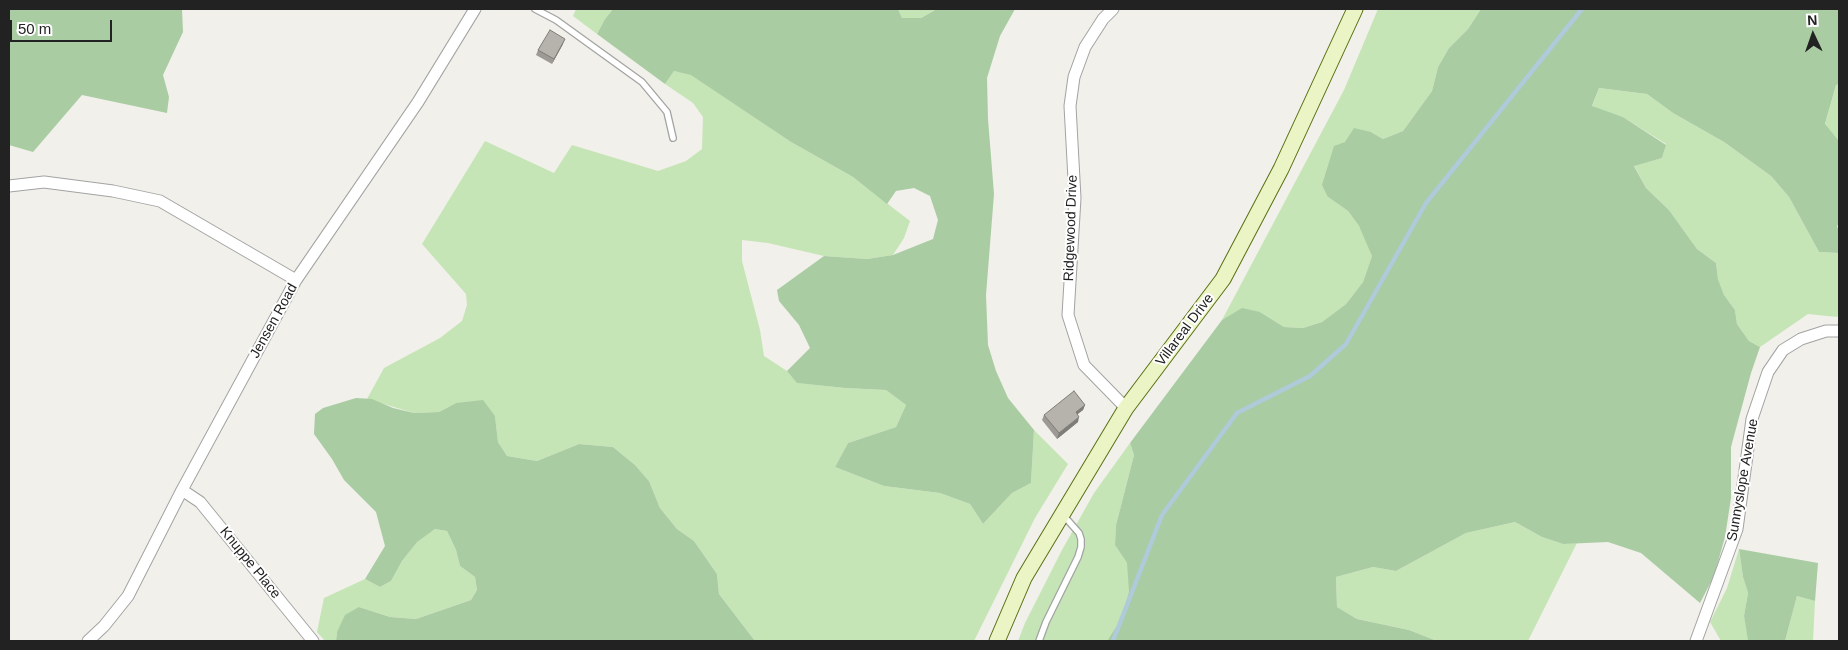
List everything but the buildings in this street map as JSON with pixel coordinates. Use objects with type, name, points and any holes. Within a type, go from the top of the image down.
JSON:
[{"type":"street","name":"Jensen Road","points":[[88,641],[104,626],[128,596],[182,490],[296,280],[418,102],[475,9]]},
{"type":"street","name":"Ridgewood Drive","points":[[1113,9],[1103,19],[1084,47],[1074,77],[1070,106],[1075,198],[1068,315],[1084,365],[1126,408]]},
{"type":"street","name":"Villareal Drive","points":[[997,641],[1024,578],[1126,408],[1223,279],[1281,169],[1356,9]]},
{"type":"street","points":[[9,186],[44,182],[113,191],[160,201],[296,280]]},
{"type":"street","name":"Sunnyslope Avenue","points":[[1696,641],[1737,529],[1752,419],[1768,372],[1783,350],[1801,339],[1826,331],[1839,331]]},
{"type":"street","name":"Knuppe Place","points":[[182,490],[200,502],[313,641]]},
{"type":"lane","points":[[535,9],[556,20],[642,82],[667,112],[674,138]]},
{"type":"lane","points":[[1039,641],[1081,547],[1079,532],[1062,514]]},
{"type":"green space","points":[[9,9],[182,9],[183,32],[163,75],[169,97],[167,113],[82,95],[33,152],[9,145]]},
{"type":"green space","points":[[576,9],[613,9],[597,34],[573,16]]},
{"type":"green space","points":[[613,9],[898,9],[902,18],[921,18],[937,9],[1015,9],[1000,36],[987,78],[994,194],[986,295],[988,345],[996,371],[1008,398],[1034,430],[1031,483],[1012,493],[983,524],[970,504],[940,493],[884,486],[835,467],[848,443],[896,427],[906,405],[886,390],[797,383],[787,371],[810,348],[799,325],[779,301],[777,290],[824,256],[867,259],[893,255],[933,239],[938,220],[930,196],[914,188],[896,191],[887,204],[853,177],[791,142],[691,75],[674,71],[665,84],[597,34]]},
{"type":"green space","points":[[898,9],[937,9],[921,18],[902,18]]},
{"type":"green space","points":[[1378,9],[1481,9],[1468,29],[1449,48],[1438,67],[1432,91],[1403,131],[1383,139],[1371,132],[1328,197],[1348,211],[1367,241],[1372,256],[1363,282],[1346,304],[1322,322],[1303,328],[1284,327],[1260,312],[1222,320],[1344,90]]},
{"type":"green space","points":[[1481,9],[1839,9],[1839,84],[1836,85],[1825,124],[1839,141],[1839,223],[1837,226],[1839,232],[1839,253],[1819,252],[1789,197],[1771,176],[1724,142],[1673,113],[1647,94],[1599,88],[1592,106],[1623,117],[1666,145],[1662,158],[1634,166],[1646,188],[1669,210],[1697,249],[1716,263],[1718,279],[1724,295],[1735,310],[1737,324],[1749,341],[1760,347],[1731,447],[1731,498],[1725,537],[1714,576],[1700,603],[1641,553],[1608,542],[1563,544],[1542,537],[1515,522],[1466,533],[1396,571],[1373,567],[1336,577],[1337,607],[1357,619],[1409,630],[1437,641],[1107,641],[1121,619],[1129,591],[1127,563],[1115,545],[1116,525],[1134,455],[1130,443],[1222,320],[1242,308],[1260,312],[1284,327],[1303,328],[1322,322],[1346,304],[1363,282],[1372,256],[1359,226],[1348,211],[1328,197],[1322,185],[1334,146],[1345,142],[1354,128],[1371,132],[1383,139],[1403,131],[1432,91],[1438,67],[1449,48],[1468,29]]},
{"type":"green space","points":[[674,71],[691,74],[791,142],[853,177],[910,221],[904,238],[893,255],[867,259],[824,256],[768,243],[742,240],[742,261],[760,330],[764,356],[787,371],[798,383],[886,390],[906,405],[896,427],[848,443],[835,467],[884,486],[940,493],[970,504],[983,524],[1012,493],[1031,483],[1034,430],[1068,464],[1035,518],[974,641],[755,641],[719,594],[717,574],[694,541],[677,529],[660,508],[649,481],[635,465],[613,447],[579,444],[537,461],[507,456],[498,442],[495,416],[456,403],[439,412],[414,413],[367,399],[384,368],[440,338],[462,321],[467,305],[466,294],[422,244],[485,141],[554,173],[572,145],[658,171],[686,161],[702,149],[703,117],[693,103],[665,84]]},
{"type":"green space","points":[[1839,84],[1839,141],[1825,125],[1836,85]]},
{"type":"green space","points":[[1599,88],[1647,94],[1673,113],[1724,142],[1771,176],[1789,197],[1819,252],[1839,253],[1839,313],[1837,317],[1808,314],[1760,347],[1749,341],[1737,324],[1735,310],[1724,295],[1718,279],[1716,263],[1697,249],[1669,210],[1646,188],[1634,165],[1662,158],[1666,144],[1623,117],[1592,107]]},
{"type":"green space","points":[[356,398],[372,399],[393,408],[414,413],[439,412],[456,403],[483,400],[495,416],[498,442],[507,456],[537,461],[579,444],[613,447],[635,465],[649,481],[660,508],[677,529],[694,541],[717,574],[719,594],[755,641],[336,641],[337,632],[345,615],[359,607],[390,617],[416,619],[471,600],[477,590],[475,577],[460,566],[456,550],[447,531],[435,529],[417,542],[402,561],[391,581],[380,587],[365,579],[385,546],[376,512],[344,480],[314,434],[315,414],[323,408]]},
{"type":"green space","points":[[1130,443],[1134,455],[1116,525],[1115,545],[1127,563],[1129,571],[1129,591],[1121,619],[1107,641],[1018,641],[1025,623],[1062,550],[1094,493]]},
{"type":"green space","points":[[1515,522],[1542,537],[1563,544],[1577,543],[1528,641],[1437,641],[1409,630],[1357,619],[1337,607],[1336,577],[1373,567],[1396,571],[1466,533]]},
{"type":"green space","points":[[435,529],[447,531],[456,550],[460,566],[475,577],[477,590],[471,600],[416,619],[390,617],[359,607],[337,632],[336,641],[325,641],[317,632],[324,598],[365,579],[380,587],[391,581],[402,561],[417,541]]},
{"type":"green space","points":[[1739,549],[1743,577],[1748,593],[1744,616],[1749,641],[1721,641],[1710,622],[1727,588]]},
{"type":"green space","points":[[1739,549],[1818,563],[1815,601],[1797,596],[1785,641],[1748,640],[1744,616],[1748,593],[1743,577]]},
{"type":"green space","points":[[1797,596],[1815,601],[1813,641],[1785,641]]},
{"type":"waterway","points":[[1113,641],[1162,515],[1237,413],[1310,376],[1346,344],[1426,203],[1582,9]]}]
